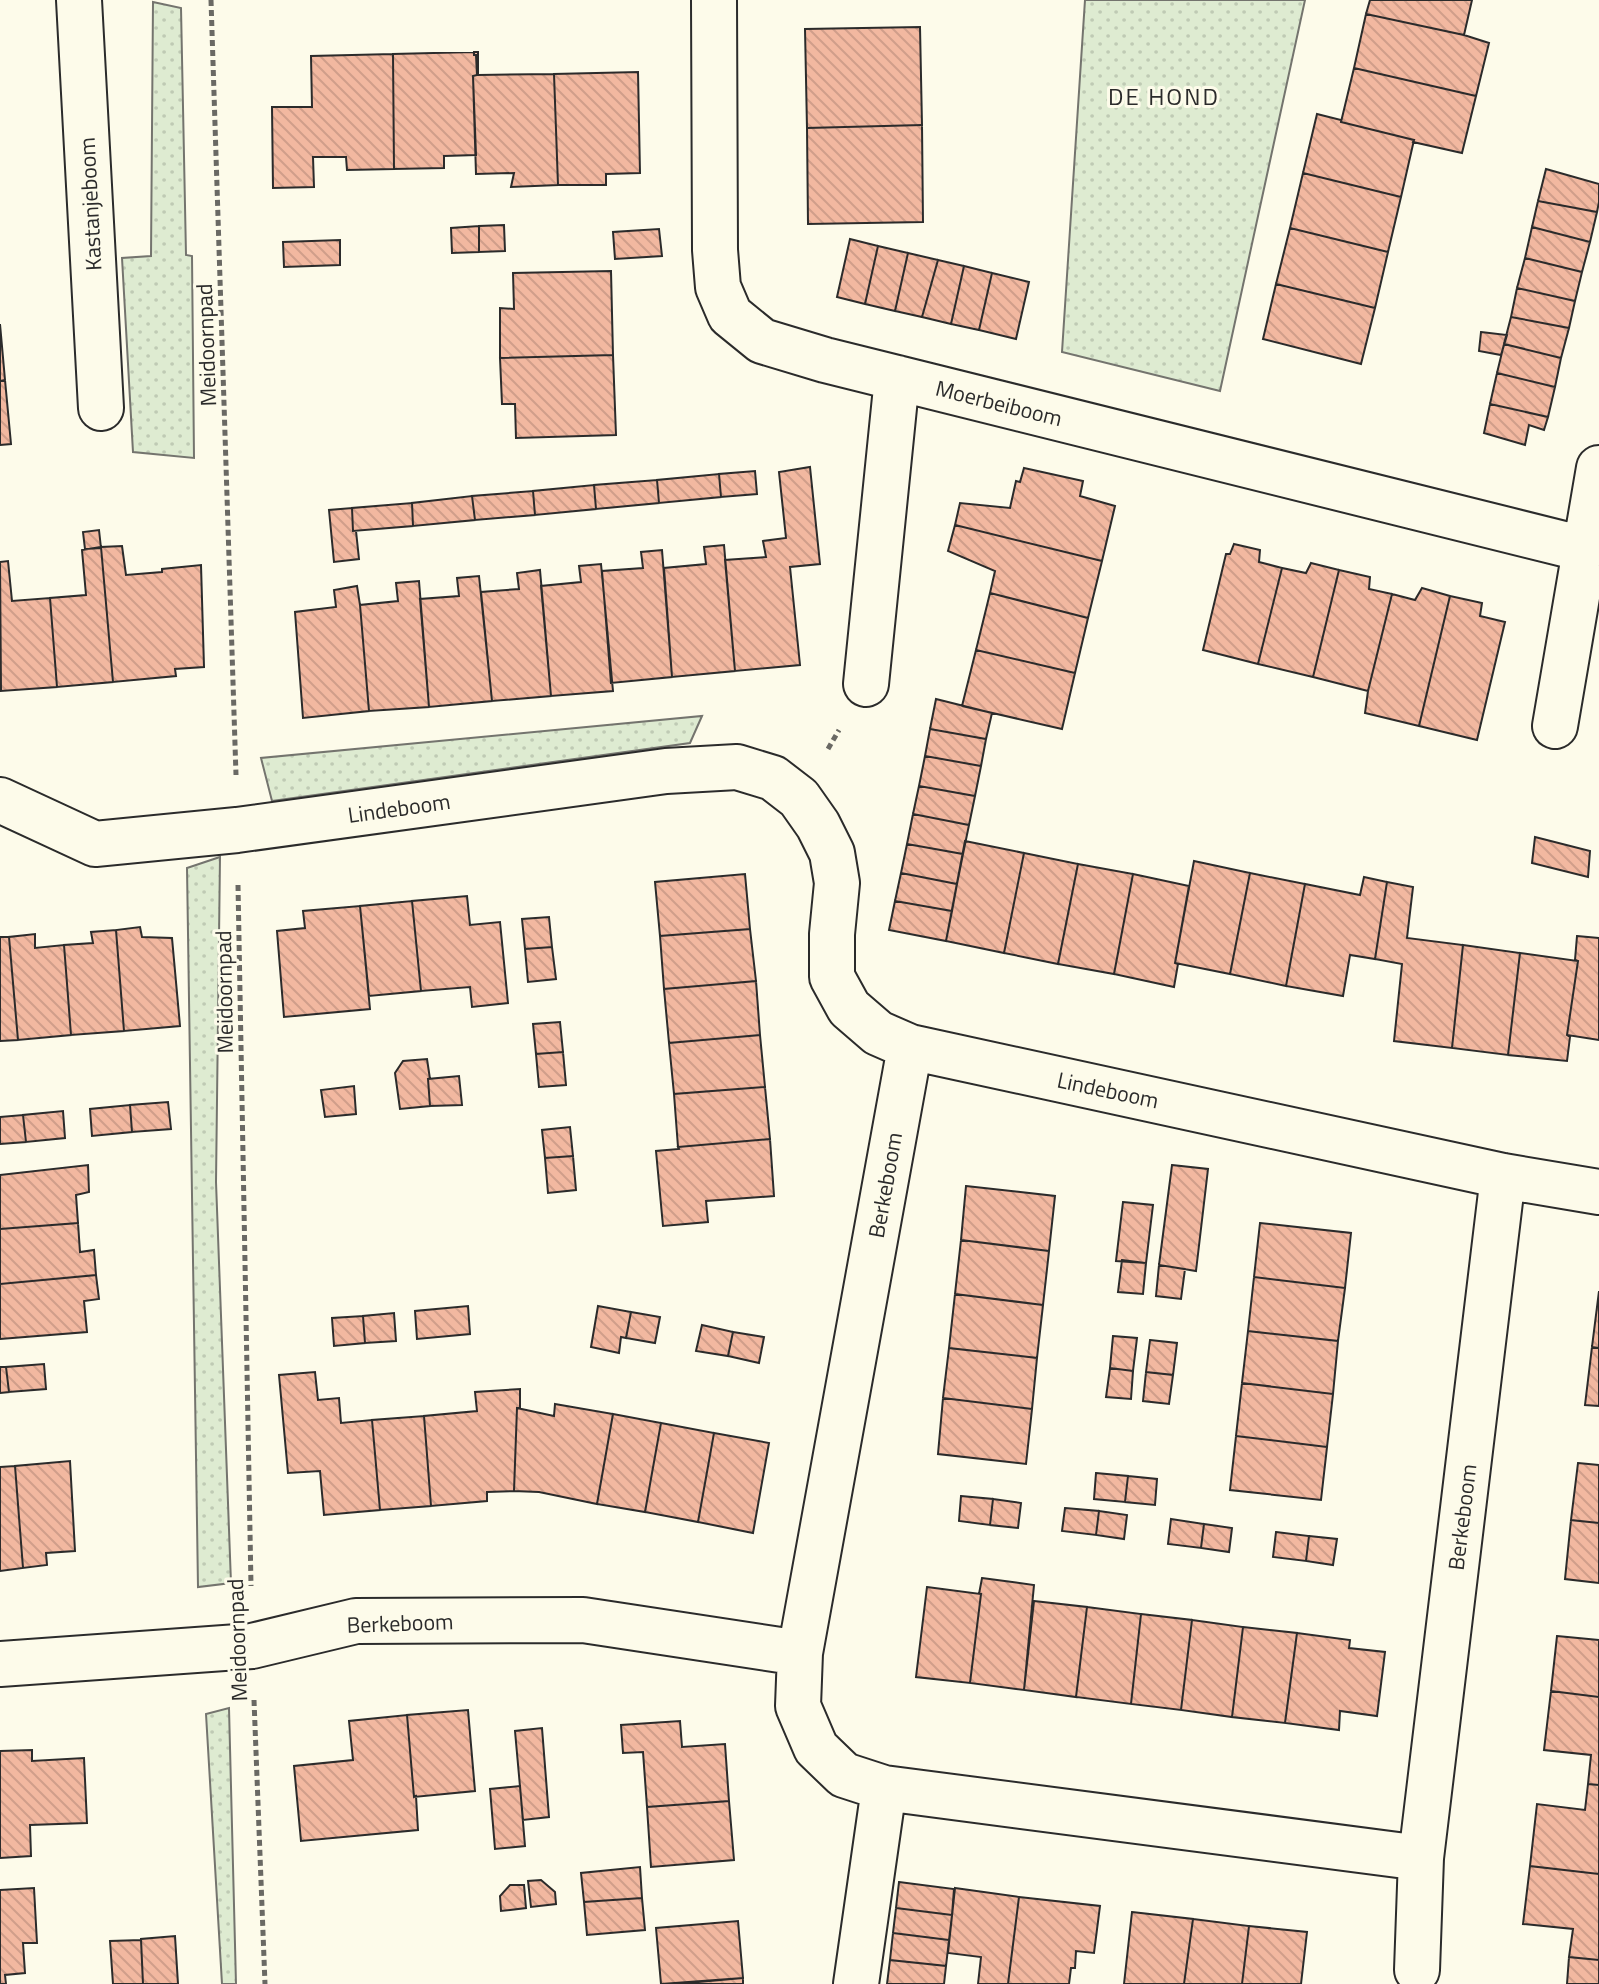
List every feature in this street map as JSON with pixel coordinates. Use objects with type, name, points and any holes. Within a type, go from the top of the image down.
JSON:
[{"type":"street","name":"Kastanjeboom","points":[[79,0],[101,408]]},
{"type":"street","name":"Moerbeiboom","points":[[714,0],[715,250],[718,287],[730,315],[762,341],[825,360],[1584,549]]},
{"type":"street","points":[[866,684],[897,378]]},
{"type":"street","points":[[1555,726],[1599,468]]},
{"type":"street","name":"Lindeboom","points":[[0,800],[95,844],[237,830],[651,773],[737,767],[773,778],[799,798],[818,825],[832,853],[837,883],[832,977],[849,1008],[878,1033],[910,1047],[1503,1176],[1599,1192]]},
{"type":"street","name":"Berkeboom","points":[[910,1047],[800,1653],[798,1706],[816,1748],[844,1775],[884,1788],[1421,1858]]},
{"type":"street","name":"Berkeboom","points":[[1417,1970],[1421,1858],[1503,1176]]},
{"type":"street","name":"Berkeboom","points":[[0,1664],[252,1646],[356,1621],[583,1620],[800,1653]]},
{"type":"street","points":[[856,1984],[884,1788]]},
{"type":"path","name":"Meidoornpad","points":[[211,0],[237,830],[252,1646],[265,1984]]},
{"type":"path","points":[[799,798],[866,684]]},
{"type":"green space","points":[[1085,0],[1305,0],[1220,391],[1062,352]]},
{"type":"green space","points":[[153,2],[181,8],[186,255],[192,256],[194,458],[133,452],[122,258],[151,256]]},
{"type":"green space","points":[[702,716],[690,743],[272,801],[261,758]]},
{"type":"green space","points":[[220,857],[216,1182],[231,1583],[198,1587],[187,868]]},
{"type":"green space","points":[[229,1708],[236,1984],[222,1984],[206,1714]]},
{"type":"building","points":[[1370,0],[1472,0],[1464,35],[1366,14]]},
{"type":"building","points":[[1366,14],[1489,43],[1476,96],[1354,68]]},
{"type":"building","points":[[920,27],[922,125],[807,128],[805,29]]},
{"type":"building","points":[[474,52],[477,75],[473,76],[476,155],[444,156],[444,168],[394,169],[393,54]]},
{"type":"building","points":[[474,52],[478,52],[478,75],[554,74],[558,185],[511,187],[514,173],[476,174],[473,76],[477,75]]},
{"type":"building","points":[[393,54],[394,169],[347,170],[346,157],[313,157],[314,187],[273,188],[272,107],[312,107],[311,56]]},
{"type":"building","points":[[1354,68],[1476,96],[1462,153],[1341,122]]},
{"type":"building","points":[[638,72],[640,173],[606,174],[606,185],[558,185],[554,74]]},
{"type":"building","points":[[1317,114],[1414,140],[1401,197],[1303,173]]},
{"type":"building","points":[[922,125],[923,222],[808,224],[807,128]]},
{"type":"building","points":[[1546,169],[1599,184],[1597,212],[1538,201]]},
{"type":"building","points":[[1303,173],[1401,197],[1388,252],[1290,228]]},
{"type":"building","points":[[1538,201],[1597,212],[1590,242],[1532,227]]},
{"type":"building","points":[[504,225],[505,251],[479,252],[479,226]]},
{"type":"building","points":[[479,226],[479,252],[452,253],[451,228]]},
{"type":"building","points":[[1532,227],[1590,242],[1582,272],[1525,258]]},
{"type":"building","points":[[1290,228],[1388,252],[1375,308],[1276,284]]},
{"type":"building","points":[[659,229],[662,256],[615,259],[613,232]]},
{"type":"building","points":[[850,239],[878,246],[865,304],[837,297]]},
{"type":"building","points":[[340,240],[340,265],[284,267],[283,242]]},
{"type":"building","points":[[878,246],[908,253],[895,311],[865,304]]},
{"type":"building","points":[[908,253],[938,260],[922,317],[895,311]]},
{"type":"building","points":[[1525,258],[1582,272],[1575,301],[1517,288]]},
{"type":"building","points":[[938,260],[964,266],[951,324],[922,317]]},
{"type":"building","points":[[964,266],[992,273],[979,330],[951,324]]},
{"type":"building","points":[[611,271],[613,355],[500,358],[500,308],[514,309],[513,273]]},
{"type":"building","points":[[992,273],[1029,282],[1016,339],[979,330]]},
{"type":"building","points":[[1276,284],[1375,308],[1361,364],[1263,339]]},
{"type":"building","points":[[1517,288],[1575,301],[1569,328],[1511,317]]},
{"type":"building","points":[[1511,317],[1569,328],[1561,358],[1504,344]]},
{"type":"building","points":[[0,324],[5,380],[0,381]]},
{"type":"building","points":[[1481,332],[1507,335],[1501,355],[1479,351]]},
{"type":"building","points":[[1504,344],[1561,358],[1555,387],[1497,373]]},
{"type":"building","points":[[613,355],[616,435],[516,438],[515,404],[502,404],[500,358]]},
{"type":"building","points":[[1497,373],[1555,387],[1548,417],[1490,404]]},
{"type":"building","points":[[5,380],[11,444],[0,445],[0,381]]},
{"type":"building","points":[[1490,404],[1548,417],[1544,430],[1529,425],[1525,445],[1484,433]]},
{"type":"building","points":[[810,467],[820,564],[790,567],[800,665],[735,671],[725,560],[766,557],[763,541],[786,538],[779,472]]},
{"type":"building","points":[[1024,468],[1083,481],[1080,496],[1115,506],[1102,561],[955,525],[960,503],[1010,508],[1016,481],[1020,482]]},
{"type":"building","points":[[755,471],[757,494],[721,497],[719,474]]},
{"type":"building","points":[[719,474],[721,497],[659,503],[657,480]]},
{"type":"building","points":[[657,480],[659,503],[596,509],[594,485]]},
{"type":"building","points":[[594,485],[596,509],[535,515],[533,491]]},
{"type":"building","points":[[533,491],[535,515],[475,520],[472,496]]},
{"type":"building","points":[[472,496],[475,520],[413,526],[412,503]]},
{"type":"building","points":[[412,503],[413,526],[353,531],[352,508]]},
{"type":"building","points":[[352,508],[359,559],[334,562],[329,510]]},
{"type":"building","points":[[955,525],[1102,561],[1088,618],[990,593],[995,571],[948,551]]},
{"type":"building","points":[[99,530],[101,548],[85,549],[83,532]]},
{"type":"building","points":[[1234,544],[1260,550],[1259,562],[1282,568],[1258,664],[1203,650],[1226,554],[1230,554]]},
{"type":"building","points":[[724,545],[735,671],[672,677],[664,568],[706,564],[704,547]]},
{"type":"building","points":[[122,546],[126,575],[201,565],[204,667],[175,669],[176,676],[113,682],[101,547]]},
{"type":"building","points":[[101,547],[113,682],[57,687],[50,598],[86,595],[82,550]]},
{"type":"building","points":[[662,550],[672,677],[611,683],[602,571],[643,568],[641,552]]},
{"type":"building","points":[[8,561],[12,601],[50,598],[57,687],[1,691],[0,562]]},
{"type":"building","points":[[1311,563],[1339,570],[1313,677],[1258,664],[1282,568],[1306,573]]},
{"type":"building","points":[[601,564],[613,691],[551,696],[541,586],[581,582],[579,566]]},
{"type":"building","points":[[540,570],[551,696],[492,701],[481,592],[519,589],[517,573]]},
{"type":"building","points":[[1339,570],[1370,577],[1369,589],[1392,594],[1368,691],[1313,677]]},
{"type":"building","points":[[479,576],[492,701],[429,707],[420,599],[459,596],[457,578]]},
{"type":"building","points":[[419,581],[429,707],[369,711],[360,605],[398,601],[396,583]]},
{"type":"building","points":[[357,586],[369,711],[303,718],[295,612],[336,607],[334,590]]},
{"type":"building","points":[[1422,588],[1450,596],[1419,726],[1365,713],[1392,594],[1415,600]]},
{"type":"building","points":[[990,593],[1088,618],[1075,673],[976,650]]},
{"type":"building","points":[[1450,596],[1482,603],[1480,616],[1505,622],[1477,740],[1419,726]]},
{"type":"building","points":[[976,650],[1075,673],[1062,729],[962,706]]},
{"type":"building","points":[[936,699],[992,713],[986,739],[930,729]]},
{"type":"building","points":[[930,729],[986,739],[981,766],[925,756]]},
{"type":"building","points":[[925,756],[981,766],[975,796],[919,786]]},
{"type":"building","points":[[919,786],[975,796],[969,825],[913,814]]},
{"type":"building","points":[[913,814],[969,825],[963,854],[907,844]]},
{"type":"building","points":[[1535,837],[1590,851],[1588,877],[1532,863]]},
{"type":"building","points":[[965,841],[1024,853],[1004,953],[946,941]]},
{"type":"building","points":[[907,844],[963,854],[957,884],[901,873]]},
{"type":"building","points":[[1024,853],[1078,864],[1058,964],[1004,953]]},
{"type":"building","points":[[1194,861],[1250,873],[1230,974],[1175,963]]},
{"type":"building","points":[[1078,864],[1133,874],[1114,974],[1058,964]]},
{"type":"building","points":[[901,873],[957,884],[952,911],[895,901]]},
{"type":"building","points":[[1250,873],[1305,884],[1286,986],[1230,974]]},
{"type":"building","points":[[745,874],[750,929],[660,936],[655,882]]},
{"type":"building","points":[[1133,874],[1189,886],[1175,963],[1178,964],[1174,987],[1114,974]]},
{"type":"building","points":[[1364,877],[1387,882],[1375,959],[1350,955],[1343,996],[1286,986],[1305,884],[1360,895]]},
{"type":"building","points":[[1387,882],[1413,887],[1407,938],[1463,945],[1452,1048],[1394,1041],[1402,964],[1375,959]]},
{"type":"building","points":[[467,896],[470,925],[500,922],[508,1003],[472,1007],[470,987],[421,991],[412,901]]},
{"type":"building","points":[[412,901],[421,991],[369,996],[360,906]]},
{"type":"building","points":[[895,901],[952,911],[946,941],[889,930]]},
{"type":"building","points":[[360,906],[370,1009],[284,1017],[277,931],[305,928],[303,911]]},
{"type":"building","points":[[549,917],[552,947],[525,949],[522,919]]},
{"type":"building","points":[[140,927],[142,937],[172,938],[180,1026],[124,1031],[116,930]]},
{"type":"building","points":[[750,929],[756,981],[664,989],[660,936]]},
{"type":"building","points":[[116,930],[124,1031],[71,1035],[64,945],[93,943],[91,932]]},
{"type":"building","points":[[35,934],[35,948],[64,945],[71,1035],[18,1040],[9,937]]},
{"type":"building","points":[[1577,936],[1599,938],[1599,1040],[1567,1035],[1578,961],[1575,960]]},
{"type":"building","points":[[0,937],[9,937],[18,1040],[0,1041]]},
{"type":"building","points":[[1463,945],[1520,953],[1508,1055],[1452,1048]]},
{"type":"building","points":[[552,947],[556,979],[528,982],[525,949]]},
{"type":"building","points":[[1520,953],[1578,961],[1567,1035],[1570,1037],[1567,1061],[1508,1055]]},
{"type":"building","points":[[756,981],[760,1035],[669,1043],[664,989]]},
{"type":"building","points":[[560,1022],[563,1052],[536,1054],[533,1024]]},
{"type":"building","points":[[760,1035],[765,1087],[674,1094],[669,1043]]},
{"type":"building","points":[[563,1052],[566,1085],[539,1087],[536,1054]]},
{"type":"building","points":[[427,1059],[430,1106],[400,1109],[395,1073],[403,1061]]},
{"type":"building","points":[[459,1076],[462,1105],[430,1106],[428,1079]]},
{"type":"building","points":[[354,1086],[356,1114],[325,1117],[321,1090]]},
{"type":"building","points":[[765,1087],[770,1139],[678,1147],[674,1094]]},
{"type":"building","points":[[168,1102],[171,1129],[132,1132],[130,1105]]},
{"type":"building","points":[[130,1105],[132,1132],[92,1136],[90,1109]]},
{"type":"building","points":[[63,1111],[65,1138],[26,1142],[23,1115]]},
{"type":"building","points":[[23,1115],[26,1142],[0,1144],[0,1117]]},
{"type":"building","points":[[570,1127],[573,1156],[545,1158],[542,1130]]},
{"type":"building","points":[[770,1139],[774,1196],[706,1201],[708,1222],[663,1226],[656,1151]]},
{"type":"building","points":[[573,1156],[576,1190],[548,1193],[545,1158]]},
{"type":"building","points":[[88,1165],[89,1192],[76,1195],[78,1223],[0,1229],[0,1175]]},
{"type":"building","points":[[1172,1165],[1208,1169],[1196,1271],[1159,1265]]},
{"type":"building","points":[[966,1186],[1055,1196],[1049,1251],[961,1240]]},
{"type":"building","points":[[1123,1202],[1153,1205],[1146,1263],[1116,1261]]},
{"type":"building","points":[[78,1223],[80,1252],[94,1250],[96,1275],[0,1284],[0,1229]]},
{"type":"building","points":[[1260,1223],[1351,1233],[1345,1288],[1254,1277]]},
{"type":"building","points":[[961,1240],[1049,1251],[1043,1305],[955,1294]]},
{"type":"building","points":[[1122,1260],[1146,1263],[1143,1294],[1118,1292]]},
{"type":"building","points":[[1159,1265],[1185,1269],[1181,1299],[1156,1296]]},
{"type":"building","points":[[96,1275],[99,1299],[84,1301],[87,1332],[0,1339],[0,1284]]},
{"type":"building","points":[[1254,1277],[1345,1288],[1338,1341],[1248,1331]]},
{"type":"building","points":[[1599,1291],[1599,1348],[1592,1347]]},
{"type":"building","points":[[955,1294],[1043,1305],[1037,1358],[949,1348]]},
{"type":"building","points":[[468,1306],[470,1334],[417,1339],[415,1311]]},
{"type":"building","points":[[598,1306],[631,1312],[626,1338],[621,1337],[619,1353],[591,1347]]},
{"type":"building","points":[[631,1312],[660,1317],[655,1343],[626,1338]]},
{"type":"building","points":[[394,1313],[396,1341],[365,1343],[363,1316]]},
{"type":"building","points":[[363,1316],[365,1343],[334,1346],[332,1318]]},
{"type":"building","points":[[702,1325],[733,1332],[728,1356],[696,1351]]},
{"type":"building","points":[[1248,1331],[1338,1341],[1333,1394],[1242,1383]]},
{"type":"building","points":[[733,1332],[764,1337],[759,1363],[728,1356]]},
{"type":"building","points":[[1113,1336],[1137,1338],[1133,1371],[1110,1368]]},
{"type":"building","points":[[1150,1340],[1177,1343],[1173,1375],[1146,1372]]},
{"type":"building","points":[[1592,1347],[1599,1348],[1599,1406],[1585,1405]]},
{"type":"building","points":[[949,1348],[1037,1358],[1032,1409],[943,1398]]},
{"type":"building","points":[[44,1364],[46,1389],[9,1392],[6,1367]]},
{"type":"building","points":[[0,1367],[6,1367],[9,1392],[0,1393]]},
{"type":"building","points":[[1110,1368],[1133,1371],[1131,1399],[1106,1397]]},
{"type":"building","points":[[315,1372],[318,1400],[339,1398],[341,1423],[372,1420],[380,1510],[324,1515],[320,1471],[288,1473],[279,1375]]},
{"type":"building","points":[[1146,1372],[1173,1375],[1169,1404],[1143,1401]]},
{"type":"building","points":[[1242,1383],[1333,1394],[1327,1447],[1236,1436]]},
{"type":"building","points":[[520,1389],[514,1491],[487,1492],[487,1501],[431,1506],[424,1416],[477,1411],[475,1392]]},
{"type":"building","points":[[943,1398],[1032,1409],[1026,1464],[938,1454]]},
{"type":"building","points":[[555,1404],[613,1414],[597,1504],[539,1492],[514,1491],[517,1408],[554,1416]]},
{"type":"building","points":[[613,1414],[661,1423],[645,1512],[597,1504]]},
{"type":"building","points":[[424,1416],[431,1506],[380,1510],[372,1420]]},
{"type":"building","points":[[661,1423],[714,1433],[698,1522],[645,1512]]},
{"type":"building","points":[[714,1433],[769,1443],[753,1533],[698,1522]]},
{"type":"building","points":[[1236,1436],[1327,1447],[1321,1500],[1230,1490]]},
{"type":"building","points":[[70,1461],[75,1551],[46,1553],[47,1565],[23,1568],[15,1466]]},
{"type":"building","points":[[1578,1463],[1599,1465],[1599,1523],[1571,1520]]},
{"type":"building","points":[[15,1466],[23,1568],[0,1571],[0,1467]]},
{"type":"building","points":[[1096,1473],[1128,1476],[1125,1502],[1094,1499]]},
{"type":"building","points":[[1128,1476],[1157,1479],[1155,1505],[1125,1502]]},
{"type":"building","points":[[961,1496],[993,1499],[990,1525],[959,1521]]},
{"type":"building","points":[[993,1499],[1021,1503],[1018,1528],[990,1525]]},
{"type":"building","points":[[1065,1508],[1099,1511],[1096,1535],[1062,1531]]},
{"type":"building","points":[[1099,1511],[1127,1515],[1124,1539],[1096,1535]]},
{"type":"building","points":[[1171,1519],[1204,1524],[1201,1548],[1168,1544]]},
{"type":"building","points":[[1571,1520],[1599,1523],[1599,1583],[1565,1579]]},
{"type":"building","points":[[1204,1524],[1232,1528],[1229,1552],[1201,1548]]},
{"type":"building","points":[[1276,1532],[1309,1536],[1306,1561],[1273,1557]]},
{"type":"building","points":[[1309,1536],[1337,1539],[1333,1565],[1306,1561]]},
{"type":"building","points":[[982,1578],[1034,1585],[1024,1690],[970,1683]]},
{"type":"building","points":[[927,1587],[981,1594],[970,1683],[916,1677]]},
{"type":"building","points":[[1034,1601],[1087,1607],[1076,1697],[1024,1690]]},
{"type":"building","points":[[1087,1607],[1141,1614],[1131,1704],[1076,1697]]},
{"type":"building","points":[[1141,1614],[1192,1620],[1181,1710],[1131,1704]]},
{"type":"building","points":[[1192,1620],[1243,1627],[1232,1717],[1181,1710]]},
{"type":"building","points":[[1243,1627],[1297,1633],[1285,1723],[1232,1717]]},
{"type":"building","points":[[1297,1633],[1350,1640],[1349,1648],[1385,1652],[1377,1716],[1340,1711],[1339,1730],[1285,1723]]},
{"type":"building","points":[[1557,1636],[1599,1640],[1599,1697],[1551,1691]]},
{"type":"building","points":[[1551,1691],[1599,1697],[1599,1785],[1588,1784],[1591,1755],[1544,1750]]},
{"type":"building","points":[[468,1710],[475,1791],[414,1797],[407,1715]]},
{"type":"building","points":[[407,1715],[418,1830],[301,1841],[294,1766],[353,1760],[349,1721]]},
{"type":"building","points":[[680,1721],[682,1747],[725,1744],[729,1801],[647,1807],[643,1752],[623,1753],[621,1725]]},
{"type":"building","points":[[542,1728],[549,1817],[523,1820],[515,1731]]},
{"type":"building","points":[[32,1750],[32,1761],[84,1758],[87,1823],[30,1825],[31,1856],[0,1858],[0,1751]]},
{"type":"building","points":[[1588,1784],[1599,1785],[1599,1874],[1530,1866],[1537,1804],[1585,1810]]},
{"type":"building","points":[[520,1786],[525,1846],[495,1849],[490,1789]]},
{"type":"building","points":[[729,1801],[734,1860],[651,1867],[647,1807]]},
{"type":"building","points":[[1530,1866],[1599,1874],[1599,1960],[1569,1957],[1573,1929],[1523,1924]]},
{"type":"building","points":[[640,1867],[642,1898],[584,1902],[581,1873]]},
{"type":"building","points":[[541,1880],[555,1892],[556,1904],[531,1907],[528,1881]]},
{"type":"building","points":[[899,1882],[954,1889],[952,1915],[896,1908]]},
{"type":"building","points":[[510,1885],[524,1885],[526,1908],[501,1911],[500,1896]]},
{"type":"building","points":[[34,1888],[37,1943],[23,1943],[25,1973],[5,1975],[6,1984],[0,1984],[0,1890]]},
{"type":"building","points":[[955,1888],[1019,1897],[1008,1984],[978,1984],[981,1957],[948,1953]]},
{"type":"building","points":[[1019,1897],[1100,1906],[1094,1953],[1076,1951],[1075,1968],[1071,1968],[1069,1984],[1008,1984]]},
{"type":"building","points":[[642,1898],[645,1930],[587,1935],[584,1902]]},
{"type":"building","points":[[896,1908],[952,1915],[949,1940],[893,1933]]},
{"type":"building","points":[[1132,1912],[1193,1919],[1184,1984],[1124,1984]]},
{"type":"building","points":[[1193,1919],[1249,1926],[1242,1984],[1184,1984]]},
{"type":"building","points":[[738,1921],[743,1978],[661,1984],[656,1928]]},
{"type":"building","points":[[1249,1926],[1307,1932],[1301,1984],[1242,1984]]},
{"type":"building","points":[[893,1933],[949,1940],[946,1966],[890,1960]]},
{"type":"building","points":[[175,1936],[178,1984],[143,1984],[141,1939]]},
{"type":"building","points":[[141,1940],[143,1984],[113,1984],[110,1941]]},
{"type":"building","points":[[1569,1957],[1599,1960],[1599,1984],[1567,1984]]},
{"type":"building","points":[[890,1960],[946,1966],[944,1984],[887,1984]]},
{"type":"building","points":[[743,1978],[743,1984],[676,1984]]},
{"type":"district","name":"DE HOND","points":[[1164,96]]}]
